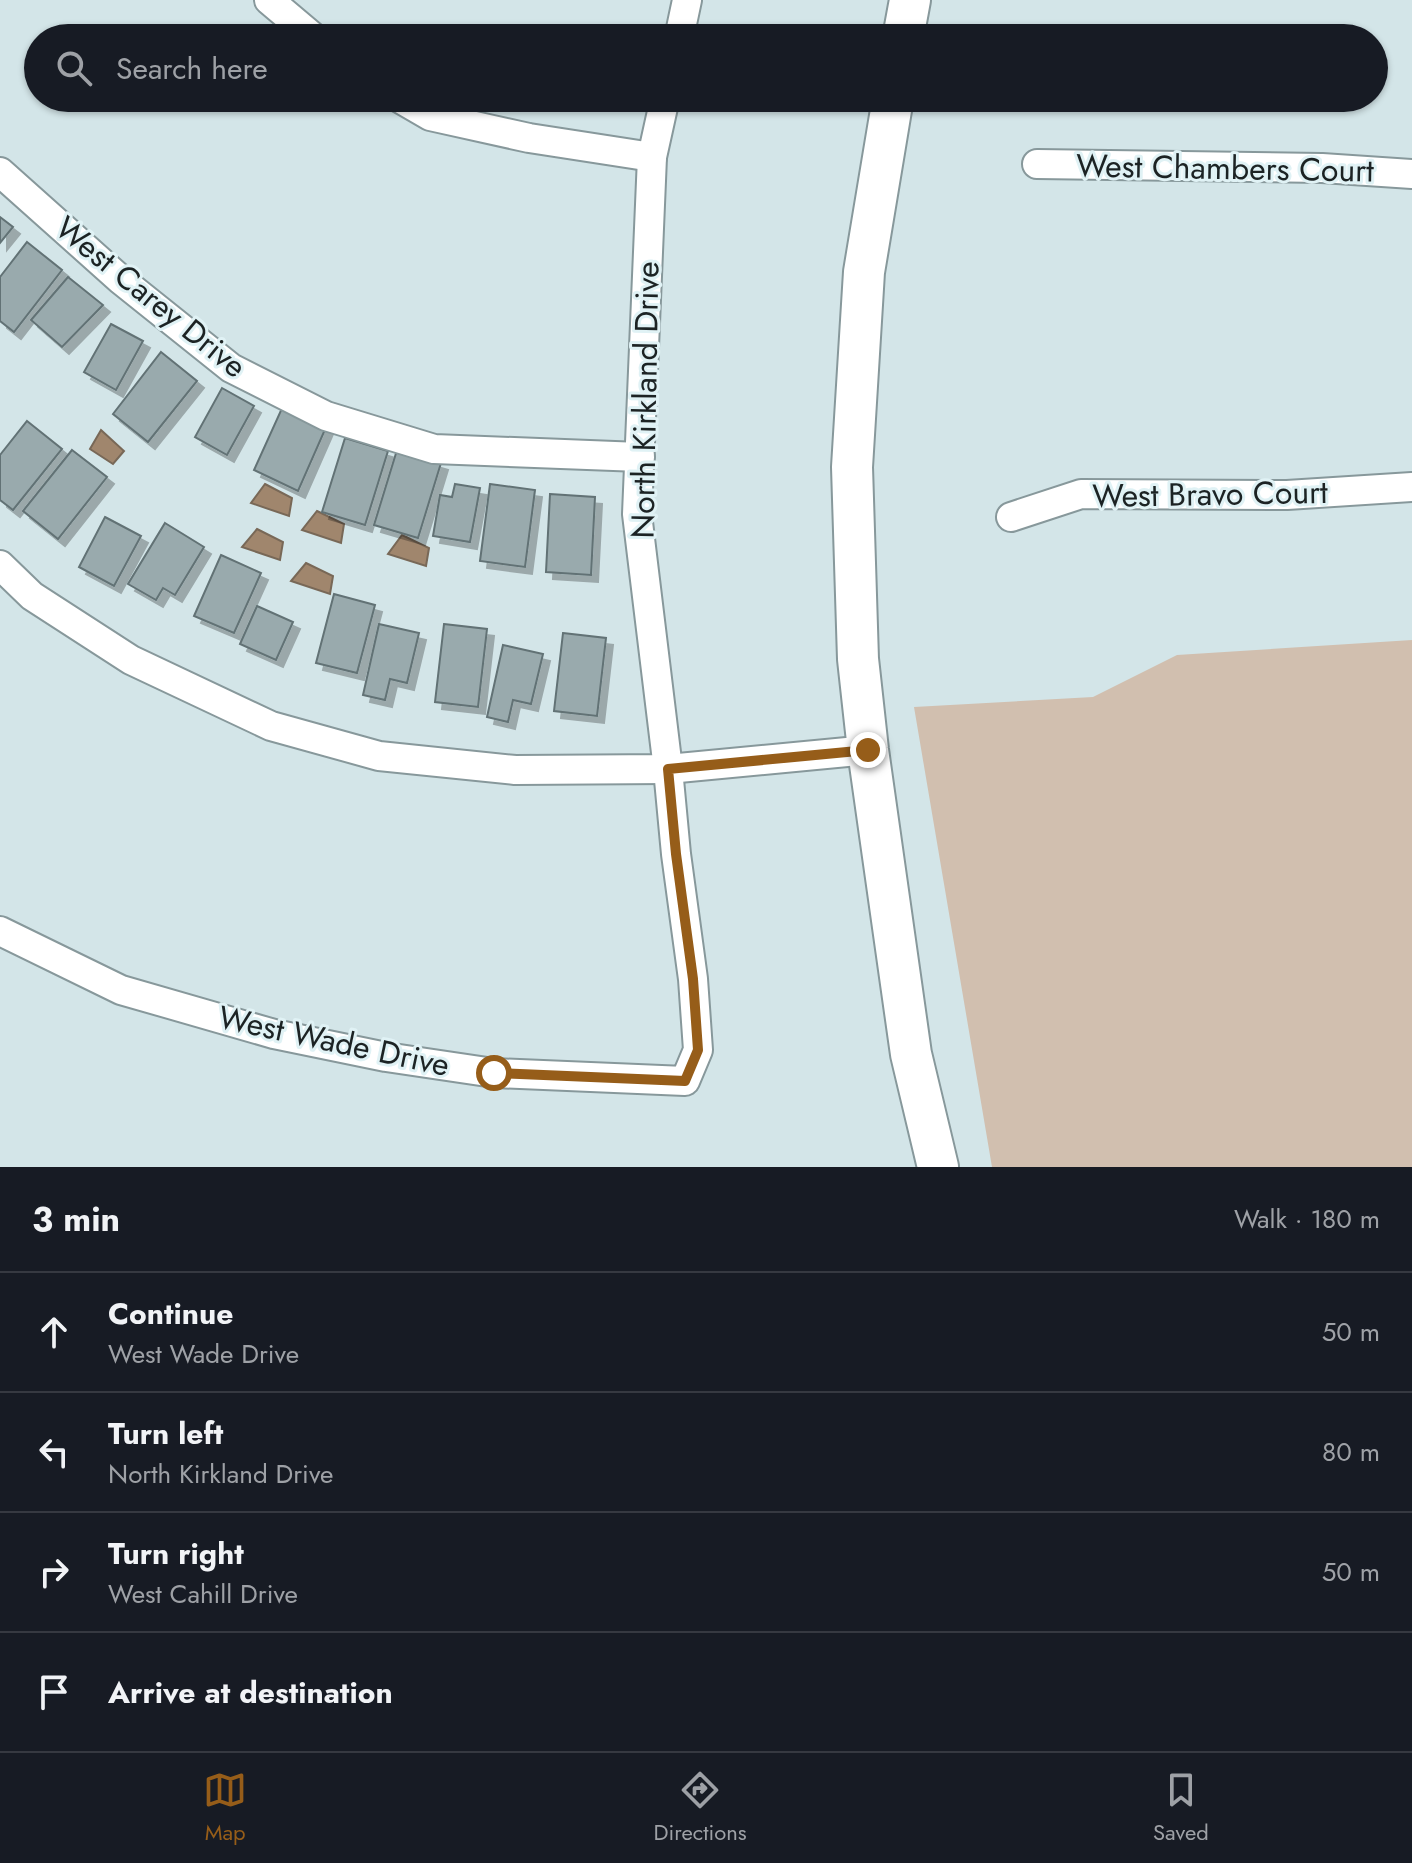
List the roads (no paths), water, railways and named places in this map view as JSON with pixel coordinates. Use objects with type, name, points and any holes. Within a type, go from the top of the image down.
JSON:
[{"type":"street","points":[[269,0],[297,24]]},
{"type":"street","points":[[682,24],[687,0]]},
{"type":"street","points":[[906,24],[910,0]]},
{"type":"street","points":[[423,112],[529,138],[652,157]]},
{"type":"street","name":"North Kirkland Drive","points":[[662,112],[652,157],[637,514],[693,979],[698,1050],[685,1081]]},
{"type":"street","points":[[891,112],[864,272],[852,467],[858,659],[911,1054],[938,1167]]},
{"type":"street","name":"West Chambers Court","points":[[1037,164],[1322,168],[1412,174]]},
{"type":"street","name":"West Carey Drive","points":[[0,172],[121,280],[231,368],[326,416],[434,449],[640,457]]},
{"type":"street","name":"West Bravo Court","points":[[1011,517],[1081,494],[1287,495],[1412,487]]},
{"type":"street","points":[[0,565],[32,596],[131,660],[271,726],[379,756],[515,770],[668,769],[868,750]]},
{"type":"street","name":"West Wade Drive","points":[[0,931],[121,990],[274,1034],[386,1057],[494,1073],[685,1081]]}]
